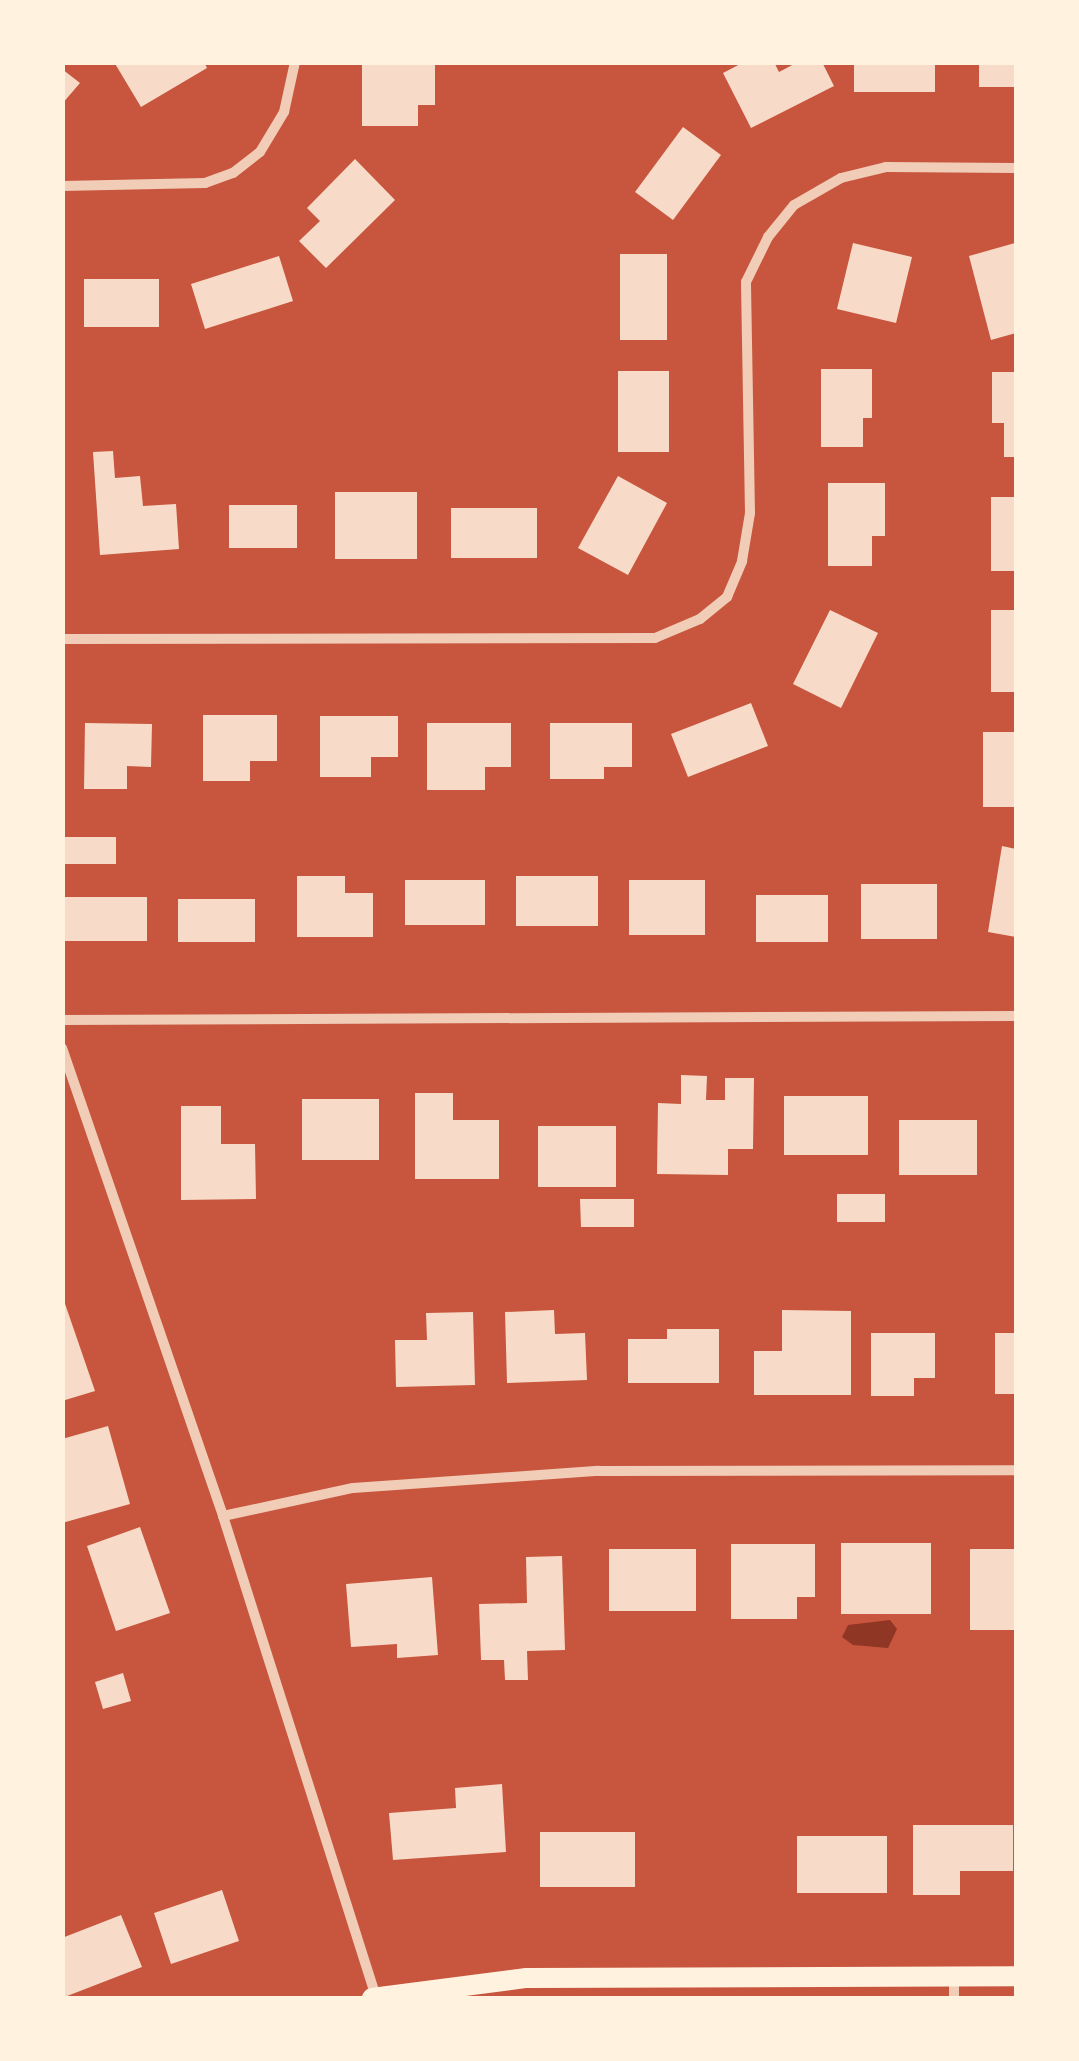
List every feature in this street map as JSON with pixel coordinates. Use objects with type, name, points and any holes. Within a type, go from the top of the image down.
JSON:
[{"type":"main road","points":[[375,1998],[527,1978],[1016,1976]]},
{"type":"street","points":[[62,186],[205,182],[232,173],[260,152],[284,112],[295,62]]},
{"type":"street","points":[[62,639],[655,638],[700,619],[727,597],[742,561],[750,514],[746,282],[768,236],[794,204],[841,178],[886,167],[1016,168]]},
{"type":"street","points":[[62,1020],[1016,1016]]},
{"type":"street","points":[[62,1048],[223,1516],[375,1998]]},
{"type":"street","points":[[223,1516],[353,1488],[598,1471],[1016,1470]]},
{"type":"street","points":[[954,1976],[954,1998]]},
{"type":"shaded area","points":[[890,1620],[897,1629],[888,1648],[853,1645],[842,1637],[848,1625]]},
{"type":"building","points":[[114,62],[204,62],[207,68],[141,107]]},
{"type":"building","points":[[362,62],[435,62],[435,105],[418,105],[418,126],[362,126]]},
{"type":"building","points":[[744,62],[774,62],[779,72],[798,62],[822,62],[834,86],[751,128],[723,73]]},
{"type":"building","points":[[854,62],[935,62],[935,92],[854,92]]},
{"type":"building","points":[[979,62],[1016,62],[1016,87],[979,87]]},
{"type":"building","points":[[62,69],[80,83],[62,104]]},
{"type":"building","points":[[683,127],[721,155],[673,220],[635,192]]},
{"type":"building","points":[[355,159],[395,200],[326,268],[299,241],[320,221],[307,208]]},
{"type":"building","points":[[853,243],[912,257],[896,323],[837,309]]},
{"type":"building","points":[[1015,243],[1016,333],[991,340],[969,256]]},
{"type":"building","points":[[620,254],[667,254],[667,340],[620,340]]},
{"type":"building","points":[[279,256],[293,301],[205,329],[191,284]]},
{"type":"building","points":[[84,279],[159,279],[159,327],[84,327]]},
{"type":"building","points":[[821,369],[872,369],[872,418],[863,418],[863,447],[821,447]]},
{"type":"building","points":[[618,371],[669,371],[669,452],[618,452]]},
{"type":"building","points":[[992,372],[1016,372],[1016,457],[1004,457],[1004,423],[992,423]]},
{"type":"building","points":[[113,451],[115,478],[140,476],[143,506],[176,504],[179,549],[100,555],[93,452]]},
{"type":"building","points":[[618,476],[667,503],[628,575],[578,548]]},
{"type":"building","points":[[828,483],[885,483],[885,536],[872,536],[872,566],[828,566]]},
{"type":"building","points":[[335,492],[417,492],[417,559],[335,559]]},
{"type":"building","points":[[991,497],[1016,497],[1016,571],[991,571]]},
{"type":"building","points":[[229,505],[297,505],[297,548],[229,548]]},
{"type":"building","points":[[451,508],[537,508],[537,558],[451,558]]},
{"type":"building","points":[[830,610],[878,633],[841,708],[793,684]]},
{"type":"building","points":[[991,610],[1016,610],[1016,692],[991,692]]},
{"type":"building","points":[[751,703],[768,746],[688,777],[671,734]]},
{"type":"building","points":[[203,715],[277,715],[277,761],[250,761],[250,781],[203,781]]},
{"type":"building","points":[[320,716],[398,716],[398,757],[371,757],[371,777],[320,777]]},
{"type":"building","points":[[85,723],[152,724],[151,767],[127,766],[127,789],[84,789]]},
{"type":"building","points":[[427,723],[511,723],[511,767],[485,767],[485,790],[427,790]]},
{"type":"building","points":[[550,723],[632,723],[632,767],[604,767],[604,779],[550,779]]},
{"type":"building","points":[[983,732],[1016,732],[1016,807],[983,807]]},
{"type":"building","points":[[62,837],[116,837],[116,864],[62,864]]},
{"type":"building","points":[[1002,846],[1016,849],[1016,937],[988,932]]},
{"type":"building","points":[[297,876],[345,876],[345,893],[373,893],[373,937],[297,937]]},
{"type":"building","points":[[516,876],[598,876],[598,926],[516,926]]},
{"type":"building","points":[[405,880],[485,880],[485,925],[405,925]]},
{"type":"building","points":[[629,880],[705,880],[705,935],[629,935]]},
{"type":"building","points":[[861,884],[937,884],[937,939],[861,939]]},
{"type":"building","points":[[756,895],[828,895],[828,942],[756,942]]},
{"type":"building","points":[[62,897],[147,897],[147,941],[62,941]]},
{"type":"building","points":[[178,899],[255,899],[255,942],[178,942]]},
{"type":"building","points":[[681,1075],[707,1076],[706,1100],[725,1100],[725,1078],[754,1078],[753,1149],[728,1149],[728,1175],[657,1174],[658,1103],[681,1104]]},
{"type":"building","points":[[415,1093],[453,1093],[453,1120],[499,1120],[499,1179],[415,1179]]},
{"type":"building","points":[[784,1096],[868,1096],[868,1155],[784,1155]]},
{"type":"building","points":[[302,1099],[379,1099],[379,1160],[302,1160]]},
{"type":"building","points":[[181,1106],[221,1106],[221,1144],[255,1144],[256,1199],[181,1200]]},
{"type":"building","points":[[899,1120],[977,1120],[977,1175],[899,1175]]},
{"type":"building","points":[[538,1126],[616,1126],[616,1187],[538,1187]]},
{"type":"building","points":[[837,1194],[885,1194],[885,1222],[837,1222]]},
{"type":"building","points":[[580,1199],[634,1199],[634,1227],[581,1227]]},
{"type":"building","points":[[62,1295],[95,1391],[62,1401]]},
{"type":"building","points":[[554,1310],[555,1334],[585,1333],[587,1380],[507,1383],[505,1312]]},
{"type":"building","points":[[782,1310],[851,1311],[851,1395],[754,1395],[754,1351],[782,1351]]},
{"type":"building","points":[[473,1312],[475,1385],[396,1387],[395,1340],[427,1340],[426,1313]]},
{"type":"building","points":[[667,1329],[719,1329],[719,1383],[628,1383],[628,1339],[667,1339]]},
{"type":"building","points":[[871,1333],[935,1333],[935,1378],[914,1378],[914,1396],[871,1396]]},
{"type":"building","points":[[995,1333],[1016,1333],[1016,1394],[995,1394]]},
{"type":"building","points":[[108,1426],[130,1504],[62,1523],[62,1439]]},
{"type":"building","points":[[140,1527],[170,1613],[116,1631],[87,1546]]},
{"type":"building","points":[[841,1543],[931,1543],[931,1614],[841,1614]]},
{"type":"building","points":[[731,1544],[815,1544],[815,1597],[797,1597],[797,1619],[731,1619]]},
{"type":"building","points":[[609,1549],[696,1549],[696,1611],[609,1611]]},
{"type":"building","points":[[970,1549],[1016,1549],[1016,1630],[970,1630]]},
{"type":"building","points":[[562,1556],[565,1650],[527,1651],[528,1680],[505,1680],[504,1660],[481,1660],[479,1604],[527,1603],[526,1557]]},
{"type":"building","points":[[432,1577],[438,1655],[397,1658],[397,1644],[351,1647],[346,1584]]},
{"type":"building","points":[[123,1673],[131,1701],[103,1709],[95,1682]]},
{"type":"building","points":[[502,1784],[506,1852],[393,1860],[389,1813],[456,1808],[455,1788]]},
{"type":"building","points":[[913,1825],[1013,1825],[1013,1871],[960,1871],[960,1895],[913,1895]]},
{"type":"building","points":[[540,1832],[635,1832],[635,1887],[540,1887]]},
{"type":"building","points":[[797,1836],[887,1836],[887,1893],[797,1893]]},
{"type":"building","points":[[222,1890],[239,1941],[171,1964],[154,1913]]},
{"type":"building","points":[[121,1915],[142,1967],[62,1998],[62,1938]]}]
